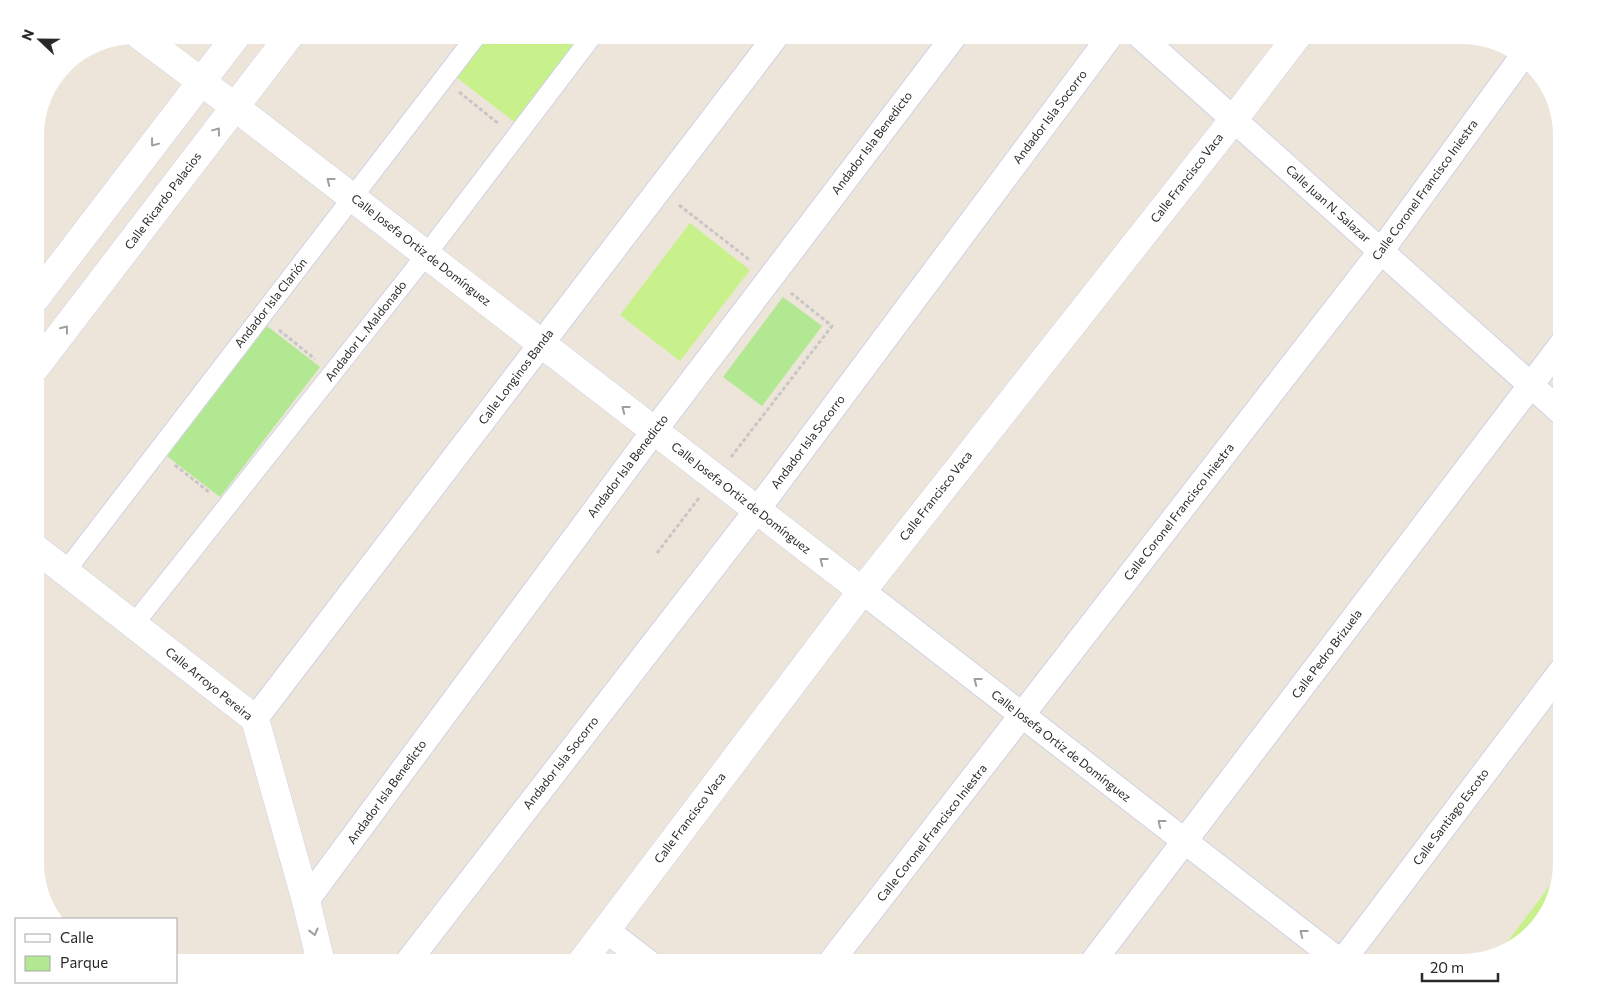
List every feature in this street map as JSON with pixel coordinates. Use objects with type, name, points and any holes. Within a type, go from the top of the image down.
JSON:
[{"type":"street","name":"Calle Josefa Ortiz de Domínguez","points":[[151,44],[541,343],[1329,954]]},
{"type":"street","points":[[44,286],[230,44]]},
{"type":"street","name":"Calle Ricardo Palacios","points":[[44,356],[283,44]]},
{"type":"street","name":"Andador Isla Clarión","points":[[65,572],[470,44]]},
{"type":"street","name":"Andador L. Maldonado","points":[[134,624],[426,255],[586,44]]},
{"type":"street","name":"Calle Longinos Banda","points":[[255,719],[770,44]]},
{"type":"street","name":"Andador Isla Benedicto","points":[[306,901],[654,431],[948,44]]},
{"type":"street","name":"Andador Isla Socorro","points":[[414,954],[757,510],[1104,44]]},
{"type":"street","name":"Calle Juan N. Salazar","points":[[1149,44],[1553,405]]},
{"type":"street","name":"Calle Francisco Vaca","points":[[588,954],[862,591],[1291,44]]},
{"type":"street","name":"Calle Coronel Francisco Iniestra","points":[[837,954],[1381,251],[1518,63]]},
{"type":"street","name":"Calle Pedro Brizuela","points":[[1099,954],[1553,356]]},
{"type":"street","name":"Calle Arroyo Pereira","points":[[44,555],[255,719],[320,954]]},
{"type":"street","name":"Calle Santiago Escoto","points":[[1348,954],[1553,682]]},
{"type":"street","points":[[606,930],[637,954]]},
{"type":"path","points":[[443,80],[516,137]]},
{"type":"path","points":[[657,553],[832,326],[659,189]]},
{"type":"path","points":[[261,316],[333,373]]},
{"type":"path","points":[[157,451],[228,506]]},
{"type":"green space","points":[[481,44],[577,44],[517,124],[456,77]]},
{"type":"green space","points":[[690,223],[750,270],[680,361],[620,315]]},
{"type":"green space","points":[[783,297],[822,326],[762,406],[723,377]]},
{"type":"green space","points":[[267,326],[320,367],[220,497],[167,456]]},
{"type":"green space","points":[[1550,885],[1541,909],[1534,919],[1527,928],[1507,943]]}]
